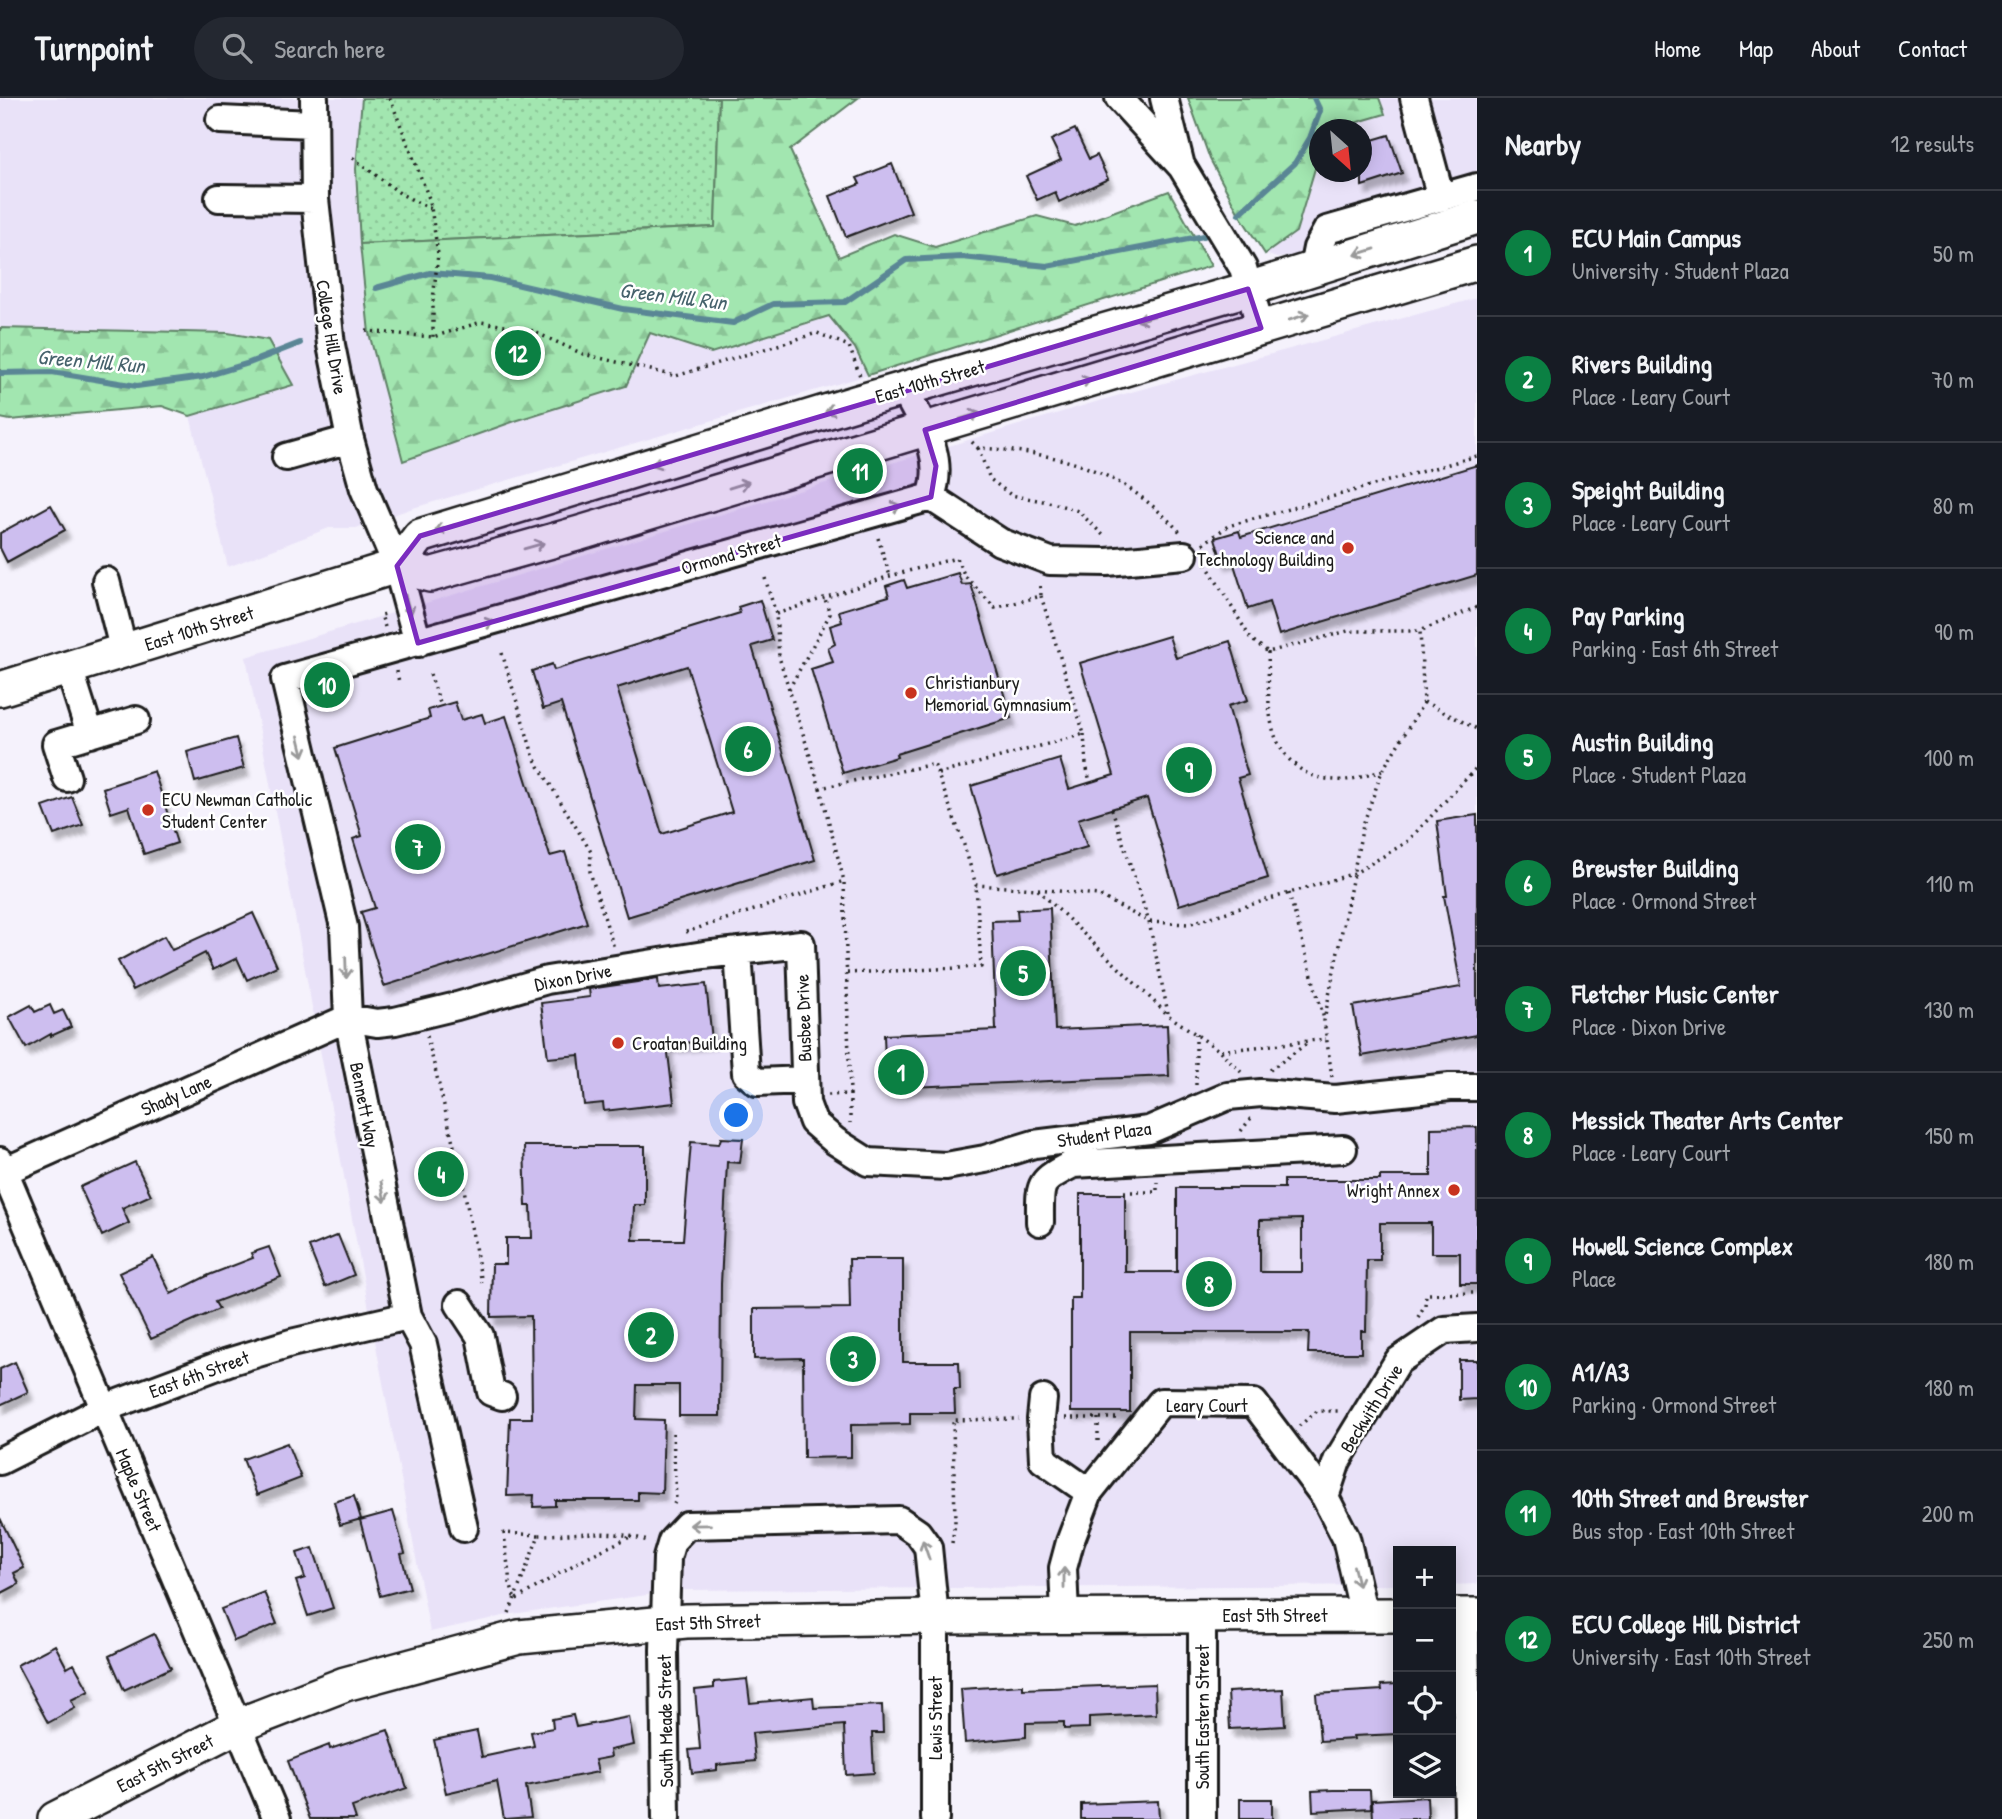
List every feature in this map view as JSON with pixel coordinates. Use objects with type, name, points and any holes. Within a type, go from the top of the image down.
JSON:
[{"type":"main road","name":"East 10th Street","points":[[0,689],[397,566],[420,536],[1313,268],[1408,223],[1465,203]]},
{"type":"main road","points":[[397,566],[430,575],[580,533],[1477,263]]},
{"type":"main road","name":"East 5th Street","points":[[55,1819],[239,1725],[345,1684],[520,1637],[665,1622],[935,1616],[1393,1615]]},
{"type":"street","points":[[1119,98],[1182,167],[1243,268],[1261,328]]},
{"type":"street","points":[[1164,98],[1182,167]]},
{"type":"street","points":[[1414,98],[1465,203]]},
{"type":"street","points":[[220,120],[313,111]]},
{"type":"street","name":"College Hill Drive","points":[[313,111],[315,199],[331,345],[350,439],[364,488],[397,566]]},
{"type":"street","points":[[219,198],[315,199]]},
{"type":"street","points":[[904,389],[933,449],[937,481],[931,497],[1000,542],[1050,561],[1130,559],[1192,551]]},
{"type":"street","points":[[285,457],[350,439]]},
{"type":"street","name":"Ormond Street","points":[[285,679],[931,497]]},
{"type":"street","points":[[397,566],[418,643]]},
{"type":"street","points":[[106,581],[124,652]]},
{"type":"street","points":[[68,668],[90,734]]},
{"type":"street","name":"Bennett Way","points":[[285,679],[344,927],[348,1018],[408,1316],[423,1344],[464,1528]]},
{"type":"street","points":[[67,778],[55,744],[136,720]]},
{"type":"street","name":"Dixon Drive","points":[[348,1018],[377,1023],[395,1021],[547,980],[801,944]]},
{"type":"street","name":"Busbee Drive","points":[[801,944],[805,1089]]},
{"type":"street","points":[[738,951],[746,1073],[757,1082],[805,1089]]},
{"type":"street","name":"Shady Lane","points":[[2,1166],[348,1018]]},
{"type":"street","name":"Student Plaza","points":[[805,1089],[806,1103],[813,1122],[835,1141],[868,1162],[946,1166],[985,1159],[1034,1144],[1149,1130],[1228,1096],[1261,1093],[1335,1099],[1450,1087],[1477,1087]]},
{"type":"street","points":[[1040,1222],[1040,1188],[1050,1175],[1073,1164],[1343,1149]]},
{"type":"street","name":"Maple Street","points":[[2,1166],[277,1819]]},
{"type":"street","points":[[460,1304],[480,1336],[491,1392],[502,1396]]},
{"type":"street","name":"East 6th Street","points":[[0,1461],[105,1408],[240,1358],[291,1343],[408,1316]]},
{"type":"street","name":"Beckwith Drive","points":[[1325,1497],[1337,1461],[1398,1361],[1444,1330],[1477,1328]]},
{"type":"street","name":"Leary Court","points":[[1065,1615],[1063,1568],[1089,1492],[1161,1402],[1254,1403],[1325,1497],[1346,1538],[1364,1615]]},
{"type":"street","points":[[1042,1409],[1043,1460],[1089,1492]]},
{"type":"street","points":[[665,1622],[667,1558],[672,1541],[687,1525],[899,1520],[918,1533],[928,1547],[935,1616]]},
{"type":"street","name":"South Eastern Street","points":[[1202,1615],[1202,1819]]},
{"type":"street","points":[[1464,1615],[1468,1819]]},
{"type":"street","name":"Lewis Street","points":[[935,1616],[935,1819]]},
{"type":"street","name":"South Meade Street","points":[[665,1622],[666,1819]]},
{"type":"path","points":[[390,98],[431,209],[438,254],[433,300],[433,337]]},
{"type":"path","points":[[353,159],[401,194],[431,209]]},
{"type":"path","points":[[366,331],[433,337],[481,322],[530,330],[583,354],[676,376],[817,333],[849,346],[860,377]]},
{"type":"path","points":[[972,442],[978,447],[990,479],[1011,495],[1053,503],[1078,512],[1130,559]]},
{"type":"path","points":[[978,447],[1069,459],[1105,473],[1148,503],[1168,519],[1251,639],[1268,652]]},
{"type":"path","points":[[1192,551],[1228,526],[1477,456]]},
{"type":"path","points":[[878,538],[890,576]]},
{"type":"path","points":[[776,614],[890,576],[956,558],[965,576],[995,608],[1041,596]]},
{"type":"path","points":[[765,578],[776,614],[779,657],[820,788],[844,881],[850,1094],[805,1089]]},
{"type":"path","points":[[1040,582],[1041,596],[1084,734],[1090,782]]},
{"type":"path","points":[[789,689],[830,614],[825,599]]},
{"type":"path","points":[[1268,652],[1348,631],[1420,631],[1477,607]]},
{"type":"path","points":[[1324,1021],[1363,825],[1382,771],[1424,702],[1420,631]]},
{"type":"path","points":[[1268,652],[1268,704],[1274,736],[1288,761],[1312,777],[1344,780],[1382,771]]},
{"type":"path","points":[[502,653],[534,758],[591,852],[590,872],[616,955]]},
{"type":"path","points":[[430,674],[441,706]]},
{"type":"path","points":[[1424,702],[1477,729]]},
{"type":"path","points":[[938,775],[1084,734]]},
{"type":"path","points":[[820,788],[934,764],[976,885],[981,967],[847,973]]},
{"type":"path","points":[[976,885],[1098,895],[1149,922],[1188,924],[1355,873],[1406,842],[1477,766]]},
{"type":"path","points":[[1112,809],[1149,922],[1168,1015]]},
{"type":"path","points":[[679,934],[844,881]]},
{"type":"path","points":[[1037,889],[1168,1015],[1220,1051],[1247,1078]]},
{"type":"path","points":[[1289,893],[1324,1021],[1335,1099]]},
{"type":"path","points":[[427,1034],[462,1179],[482,1283]]},
{"type":"path","points":[[1196,1034],[1196,1110]]},
{"type":"path","points":[[1220,1051],[1326,1039]]},
{"type":"path","points":[[1261,1076],[1311,1041]]},
{"type":"path","points":[[952,1547],[955,1523],[953,1420],[1042,1409],[1098,1418],[1119,1418]]},
{"type":"path","points":[[1098,1418],[1098,1442]]},
{"type":"path","points":[[515,1600],[510,1583],[504,1533],[632,1536],[652,1544]]},
{"type":"path","points":[[508,1622],[510,1609],[539,1535]]},
{"type":"path","points":[[515,1600],[585,1558],[632,1536]]},
{"type":"highlighted area","points":[[1248,289],[1261,328],[925,430],[936,466],[931,497],[418,643],[397,566],[420,536]]},
{"type":"shaded area","points":[[0,98],[719,98],[715,227],[790,212],[868,375],[413,508],[356,528],[329,528],[228,567],[190,416],[175,332],[0,328]]},
{"type":"shaded area","points":[[1379,98],[1477,98],[1477,204],[1291,256],[1277,258],[1265,254],[1296,232],[1311,182],[1372,182],[1372,119],[1367,119],[1384,114]]},
{"type":"shaded area","points":[[1477,298],[1477,1584],[1456,1585],[1456,1546],[1393,1546],[1393,1585],[682,1590],[512,1614],[430,1632],[246,657],[1102,400]]},
{"type":"green space","points":[[362,98],[719,98],[715,227],[360,244],[356,169]]},
{"type":"green space","points":[[719,98],[858,98],[790,150],[839,257],[894,234],[935,247],[1037,216],[1075,226],[1169,191],[1211,266],[868,375],[855,348],[829,316],[711,353],[650,333],[626,386],[515,421],[403,461],[369,333],[360,244],[715,227]]},
{"type":"green space","points":[[1188,98],[1379,98],[1385,114],[1368,119],[1309,119],[1311,182],[1296,232],[1265,254],[1239,214],[1210,159]]},
{"type":"green space","points":[[0,328],[228,333],[268,340],[293,385],[190,416],[162,406],[10,420],[0,418]]},
{"type":"building","points":[[1075,129],[1089,159],[1097,155],[1108,179],[1059,202],[1055,192],[1037,200],[1026,176],[1061,160],[1051,140]]},
{"type":"building","points":[[1389,135],[1402,173],[1362,186],[1362,182],[1372,182],[1372,140]]},
{"type":"building","points":[[892,164],[911,212],[846,237],[830,196],[860,184],[857,178]]},
{"type":"building","name":"Science and Technology Building","points":[[1477,465],[1477,575],[1279,635],[1269,602],[1248,609],[1232,558],[1222,561],[1215,538],[1239,531],[1241,537]]},
{"type":"building","points":[[51,505],[65,530],[7,562],[0,548],[0,533]]},
{"type":"building","name":"Christianbury Memorial Gymnasium","points":[[958,573],[962,585],[971,584],[1011,718],[843,773],[811,669],[833,662],[828,648],[835,644],[830,626],[842,622],[839,611],[889,596],[886,586],[904,580],[907,588]]},
{"type":"building","points":[[760,600],[772,640],[752,646],[815,860],[627,917],[561,703],[543,709],[532,671],[552,664],[554,670],[740,613],[738,607]],"holes":[[[687,666],[732,812],[662,834],[617,688]]]},
{"type":"building","points":[[1169,636],[1176,658],[1230,641],[1248,700],[1228,706],[1248,775],[1238,778],[1268,878],[1179,905],[1147,798],[1078,819],[1087,847],[997,874],[971,786],[1060,759],[1069,789],[1114,775],[1080,663]]},
{"type":"building","points":[[455,702],[461,720],[482,714],[485,723],[506,716],[550,856],[565,852],[587,923],[384,986],[361,912],[375,908],[353,839],[362,836],[335,748],[430,718],[428,710]]},
{"type":"building","points":[[236,738],[244,768],[195,782],[187,752]]},
{"type":"building","name":"ECU Newman Catholic Student Center","points":[[154,771],[177,843],[144,854],[129,807],[111,813],[103,788]]},
{"type":"building","points":[[72,797],[83,825],[54,835],[43,807]]},
{"type":"building","points":[[1477,815],[1477,1035],[1362,1056],[1353,1006],[1461,987],[1444,896],[1447,896],[1437,821]]},
{"type":"building","points":[[1050,908],[1055,1030],[1167,1025],[1169,1076],[886,1088],[884,1035],[996,1030],[992,921],[1018,920],[1017,910]]},
{"type":"building","points":[[253,913],[277,966],[247,980],[237,958],[213,970],[205,953],[133,990],[118,961],[164,936],[172,950]]},
{"type":"building","name":"Croatan Building","points":[[658,979],[659,989],[706,984],[712,1040],[667,1045],[674,1103],[604,1111],[603,1103],[584,1105],[579,1055],[548,1058],[541,1003],[590,997],[589,989]]},
{"type":"building","points":[[31,1005],[35,1012],[50,1005],[54,1014],[63,1010],[71,1027],[51,1034],[26,1048],[9,1017]]},
{"type":"building","points":[[1477,1127],[1477,1284],[1460,1284],[1460,1253],[1431,1253],[1431,1223],[1380,1223],[1380,1260],[1367,1260],[1366,1331],[1361,1331],[1361,1353],[1308,1353],[1309,1332],[1130,1332],[1130,1412],[1071,1412],[1071,1298],[1080,1298],[1080,1194],[1125,1194],[1125,1272],[1177,1272],[1177,1188],[1284,1188],[1284,1180],[1380,1180],[1380,1176],[1431,1176],[1431,1128]],"holes":[[[1302,1219],[1302,1272],[1260,1272],[1260,1220]]]},
{"type":"building","points":[[721,1138],[743,1139],[740,1163],[727,1162],[721,1284],[720,1416],[679,1416],[679,1385],[637,1385],[636,1419],[664,1420],[662,1493],[638,1492],[638,1500],[555,1500],[555,1506],[533,1507],[534,1495],[507,1496],[510,1418],[532,1418],[531,1316],[491,1317],[492,1264],[506,1264],[506,1238],[532,1238],[531,1206],[526,1206],[524,1146],[645,1146],[645,1205],[634,1205],[633,1240],[683,1240],[691,1142],[719,1144]]},
{"type":"building","points":[[135,1162],[151,1195],[122,1208],[129,1223],[102,1236],[80,1187]]},
{"type":"building","points":[[338,1235],[354,1275],[325,1287],[309,1247]]},
{"type":"building","points":[[269,1247],[281,1277],[215,1302],[219,1309],[151,1339],[119,1273],[153,1257],[171,1294],[209,1275],[253,1258],[251,1253]]},
{"type":"building","points":[[849,1259],[903,1259],[903,1362],[959,1362],[960,1389],[954,1389],[955,1413],[910,1413],[910,1424],[851,1425],[851,1457],[804,1458],[803,1358],[754,1359],[754,1309],[850,1308]]},
{"type":"building","points":[[1459,1360],[1477,1360],[1477,1399],[1459,1400]]},
{"type":"building","points":[[15,1362],[28,1392],[0,1405],[0,1369]]},
{"type":"building","points":[[287,1443],[301,1478],[257,1495],[243,1459]]},
{"type":"building","points":[[354,1496],[361,1519],[340,1525],[334,1502]]},
{"type":"building","points":[[393,1511],[405,1553],[401,1554],[410,1588],[380,1596],[360,1520]]},
{"type":"building","points":[[0,1518],[24,1568],[14,1573],[19,1584],[0,1594]]},
{"type":"building","points":[[313,1548],[333,1608],[308,1616],[296,1581],[305,1578],[297,1553]]},
{"type":"building","points":[[264,1592],[277,1624],[234,1641],[221,1609]]},
{"type":"building","points":[[154,1634],[171,1668],[124,1690],[109,1656]]},
{"type":"building","points":[[55,1645],[67,1668],[74,1664],[89,1691],[71,1700],[75,1708],[48,1723],[17,1665]]},
{"type":"building","points":[[747,1679],[750,1703],[813,1697],[814,1708],[882,1705],[883,1733],[872,1733],[874,1773],[846,1775],[844,1725],[752,1733],[755,1761],[717,1765],[717,1770],[692,1773],[689,1750],[700,1749],[695,1690],[714,1688],[714,1682]]},
{"type":"building","points":[[1155,1684],[1156,1714],[1089,1717],[1089,1728],[1064,1729],[1064,1722],[1026,1723],[1026,1737],[965,1743],[961,1689],[1023,1685],[1023,1689]]},
{"type":"building","points":[[1393,1684],[1393,1734],[1320,1741],[1316,1694],[1382,1690],[1381,1685]]},
{"type":"building","points":[[1283,1689],[1285,1726],[1230,1729],[1228,1692]]},
{"type":"building","points":[[573,1715],[576,1727],[629,1717],[634,1745],[610,1750],[611,1757],[595,1760],[598,1772],[526,1786],[531,1817],[504,1819],[497,1781],[446,1793],[434,1740],[477,1731],[482,1757],[534,1746],[531,1732],[553,1728],[552,1719]]},
{"type":"building","points":[[388,1730],[407,1788],[352,1807],[356,1819],[310,1819],[288,1761],[329,1745],[330,1749]]},
{"type":"building","points":[[1370,1790],[1371,1808],[1313,1811],[1312,1791]]},
{"type":"building","points":[[1427,1798],[1428,1819],[1373,1819],[1372,1800]]},
{"type":"building","points":[[1240,1799],[1272,1799],[1272,1819],[1240,1819]]},
{"type":"building","points":[[1158,1801],[1159,1819],[1081,1819],[1081,1804]]},
{"type":"waterway","name":"Green Mill Run","points":[[1239,214],[1295,163],[1310,138],[1320,111],[1314,98]]},
{"type":"waterway","name":"Green Mill Run","points":[[376,288],[430,273],[490,278],[623,309],[733,323],[773,304],[845,302],[906,260],[962,257],[1047,266],[1204,236]]},
{"type":"waterway","name":"Green Mill Run","points":[[0,373],[52,372],[137,386],[203,377],[300,343]]},
{"type":"place","name":"ECU College Hill District","points":[[518,353]]},
{"type":"place","name":"10th Street and Brewster","points":[[860,471]]},
{"type":"place","name":"Science and Technology Building","points":[[1348,548]]},
{"type":"place","name":"A1/A3","points":[[327,685]]},
{"type":"place","name":"Christianbury Memorial Gymnasium","points":[[911,693]]},
{"type":"place","name":"Brewster Building","points":[[748,749]]},
{"type":"place","name":"Howell Science Complex","points":[[1189,770]]},
{"type":"place","name":"ECU Newman Catholic Student Center","points":[[148,810]]},
{"type":"place","name":"Fletcher Music Center","points":[[418,847]]},
{"type":"place","name":"Austin Building","points":[[1023,973]]},
{"type":"place","name":"Croatan Building","points":[[618,1043]]},
{"type":"place","name":"ECU Main Campus","points":[[901,1072]]},
{"type":"place","name":"Pay Parking","points":[[441,1174]]},
{"type":"place","name":"Wright Annex","points":[[1454,1190]]},
{"type":"place","name":"Messick Theater Arts Center","points":[[1209,1284]]},
{"type":"place","name":"Rivers Building","points":[[651,1335]]},
{"type":"place","name":"Speight Building","points":[[853,1359]]}]
